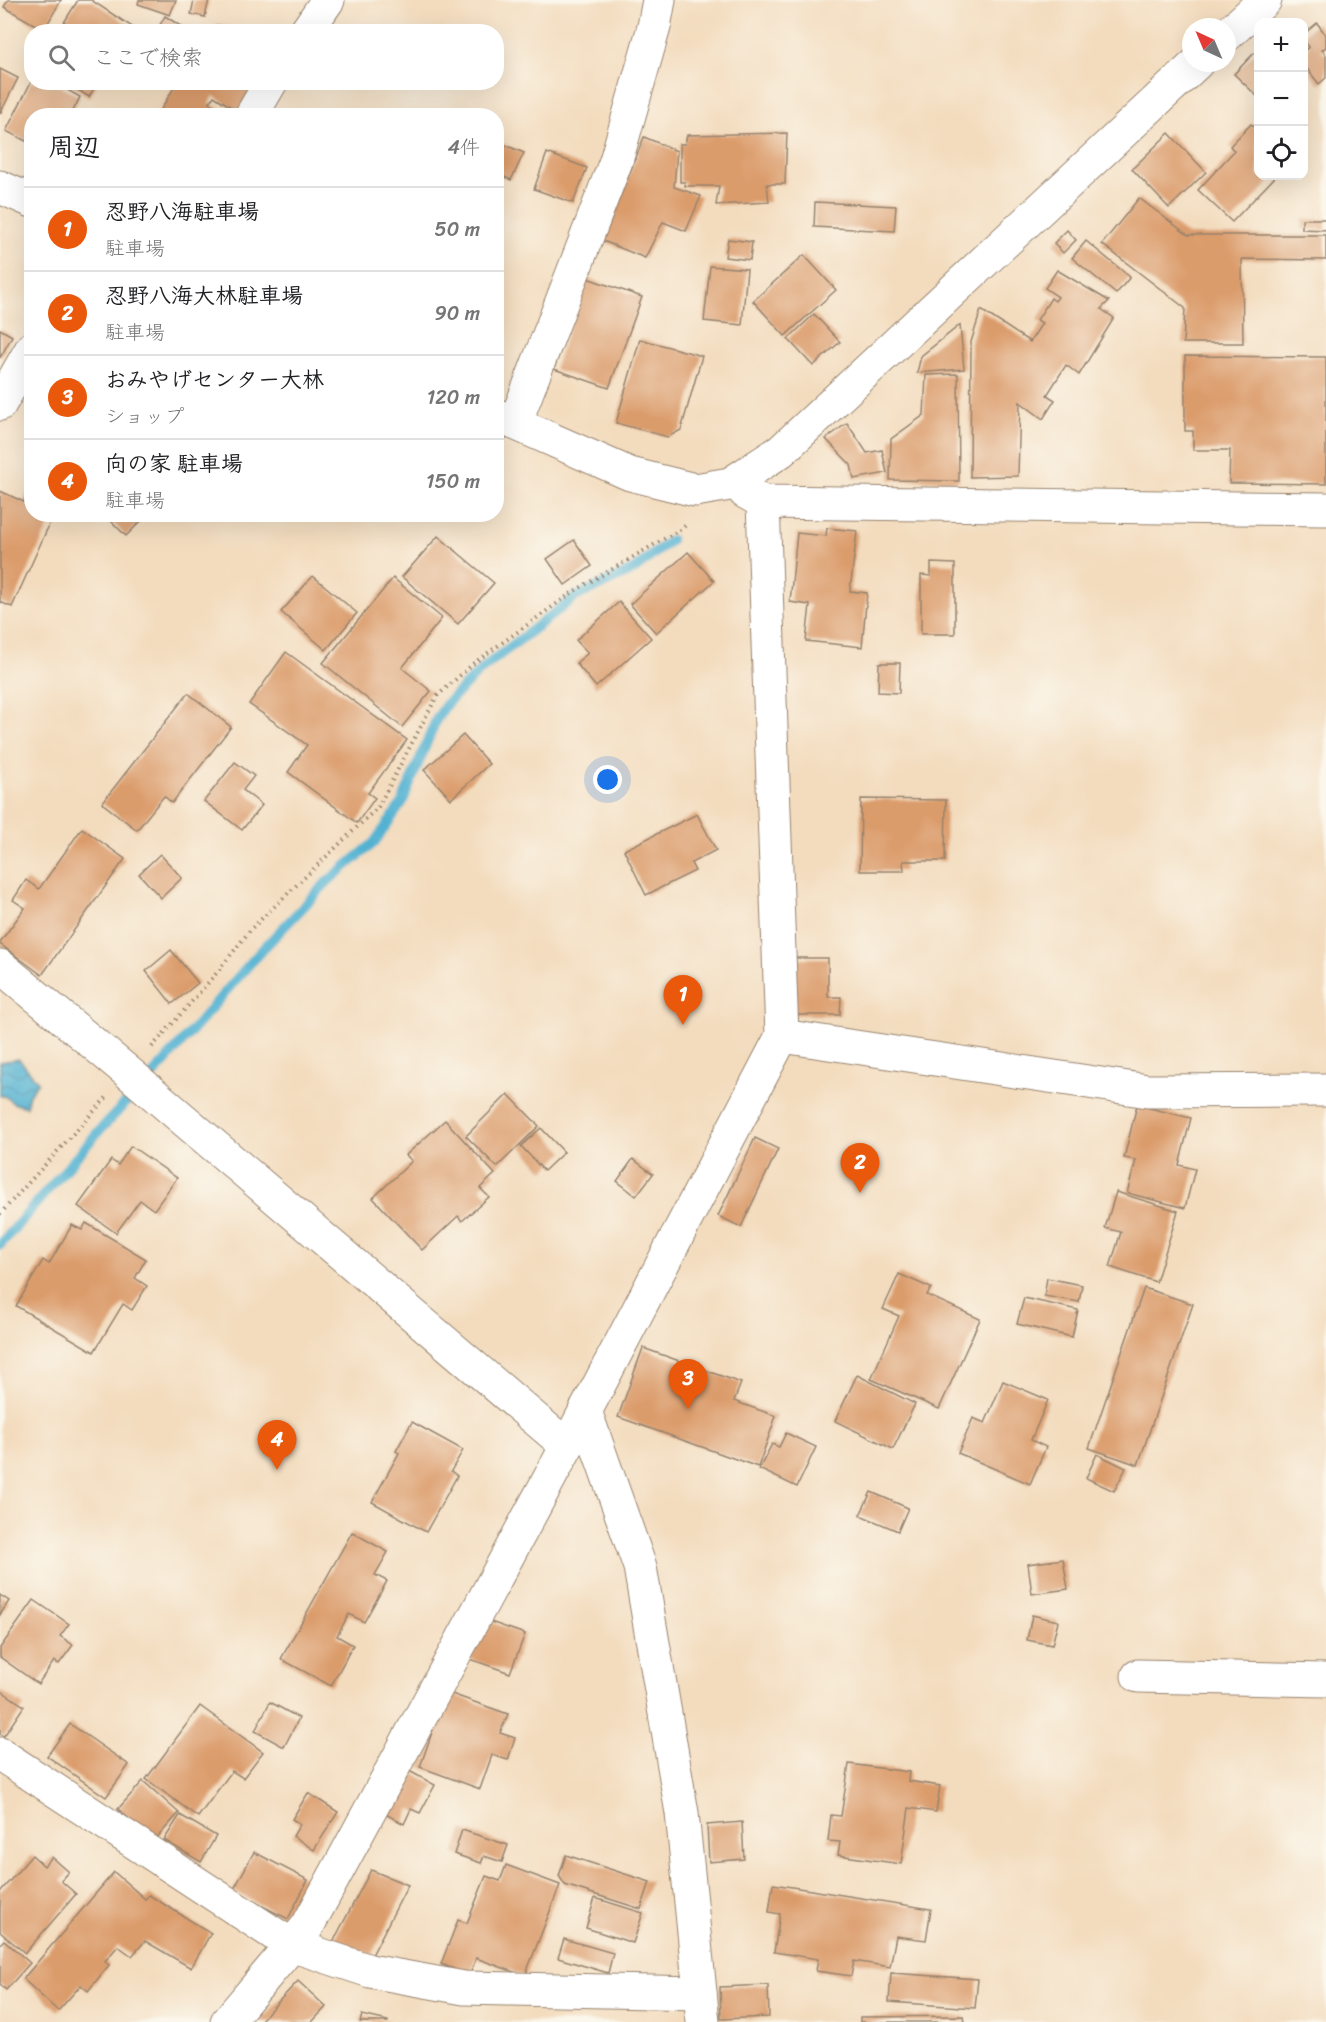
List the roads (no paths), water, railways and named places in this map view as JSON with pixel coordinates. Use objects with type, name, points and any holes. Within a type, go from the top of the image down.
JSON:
[{"type":"street","points":[[312,24],[328,0]]},
{"type":"street","points":[[659,0],[654,27],[616,161],[506,419],[630,474],[695,490],[730,484],[781,451],[1187,72]]},
{"type":"street","points":[[1236,27],[1265,0]]},
{"type":"street","points":[[256,108],[266,90]]},
{"type":"street","points":[[0,188],[24,198]]},
{"type":"street","points":[[0,404],[24,362]]},
{"type":"street","points":[[730,484],[763,502],[1326,509]]},
{"type":"street","points":[[227,2022],[307,1927],[567,1446],[782,1036],[763,502]]},
{"type":"street","points":[[0,966],[129,1073],[375,1295],[567,1446]]},
{"type":"street","points":[[782,1036],[1148,1091],[1326,1090]]},
{"type":"street","points":[[0,1754],[291,1945],[370,1971],[464,1988],[702,2008],[682,1813],[640,1567],[585,1411]]},
{"type":"street","points":[[1138,1676],[1326,1680]]},
{"type":"water","points":[[19,1059],[38,1082],[29,1094],[26,1107],[13,1103],[5,1096],[0,1096],[0,1062]]},
{"type":"waterway","points":[[0,1245],[98,1132],[163,1064],[259,953],[328,881],[374,843],[402,803],[436,720],[447,703],[483,668],[575,597],[635,569],[671,540]]},
{"type":"place","name":"忍野八海駐車場","points":[[683,1025]]},
{"type":"place","name":"忍野八海大林駐車場","points":[[860,1193]]},
{"type":"place","name":"おみやげセンター大林","points":[[688,1409]]},
{"type":"place","name":"向の家 駐車場","points":[[277,1470]]}]
